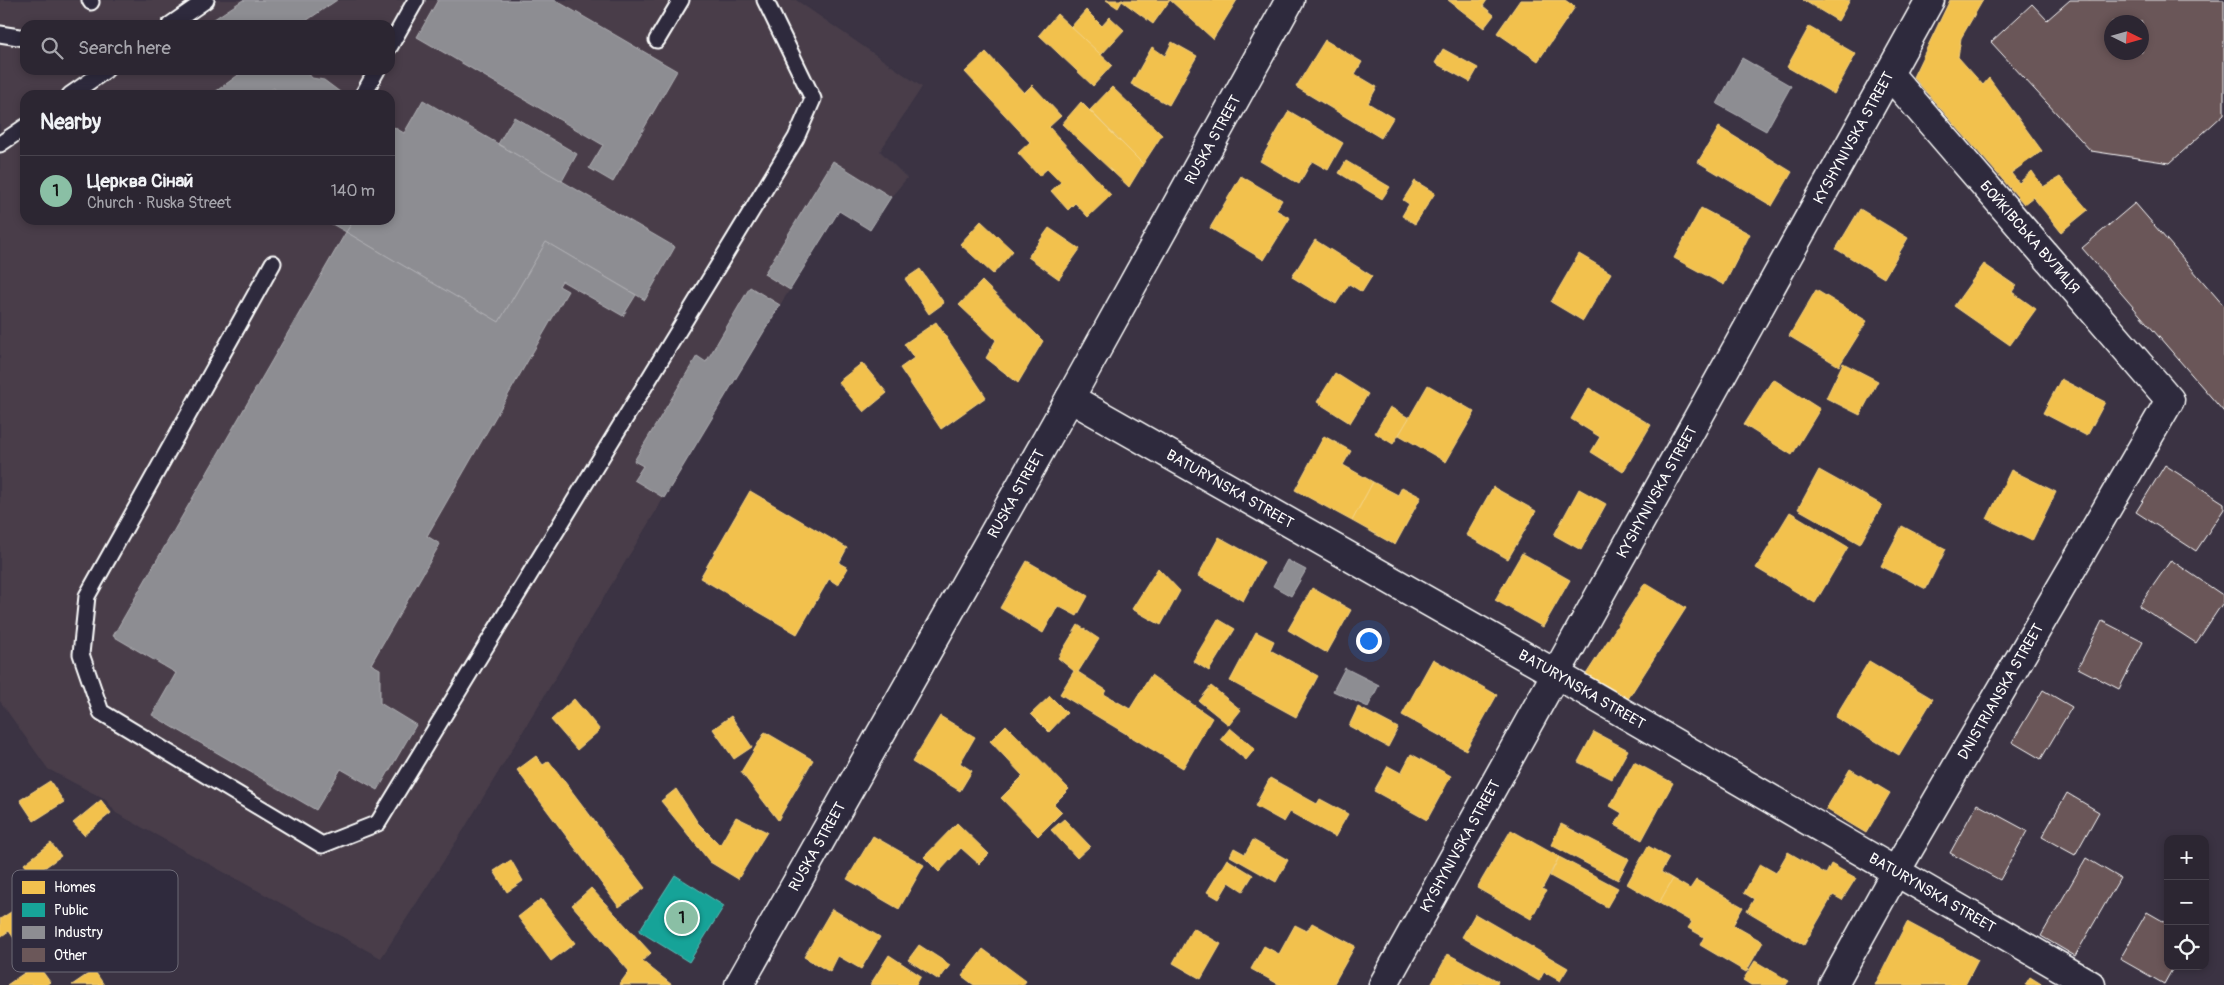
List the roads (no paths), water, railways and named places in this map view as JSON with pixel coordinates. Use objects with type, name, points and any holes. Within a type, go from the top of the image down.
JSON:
[{"type":"street","name":"RUSKA STREET","points":[[739,985],[1070,398],[1290,0]]},
{"type":"street","name":"KYSHYNIVSKA STREET","points":[[1383,985],[1930,0]]},
{"type":"street","name":"БОЙКІВСЬКА ВУЛИЦЯ","points":[[1890,75],[2170,400]]},
{"type":"street","name":"BATURYNSKA STREET","points":[[1070,398],[1556,674],[2091,985]]},
{"type":"street","name":"DNISTRIANSKA STREET","points":[[1833,985],[1895,872],[2170,400]]},
{"type":"lane","points":[[177,20],[206,0]]},
{"type":"lane","points":[[395,37],[416,0]]},
{"type":"lane","points":[[657,40],[681,0]]},
{"type":"lane","points":[[273,263],[87,596],[81,654],[101,712],[322,845],[378,823],[796,138],[813,100],[765,0]]},
{"type":"lane","points":[[0,34],[20,37]]},
{"type":"lane","points":[[77,90],[99,75]]},
{"type":"lane","points":[[366,90],[373,75]]},
{"type":"lane","points":[[0,144],[20,130]]},
{"type":"place","name":"Церква Сінай","points":[[682,918]]}]
